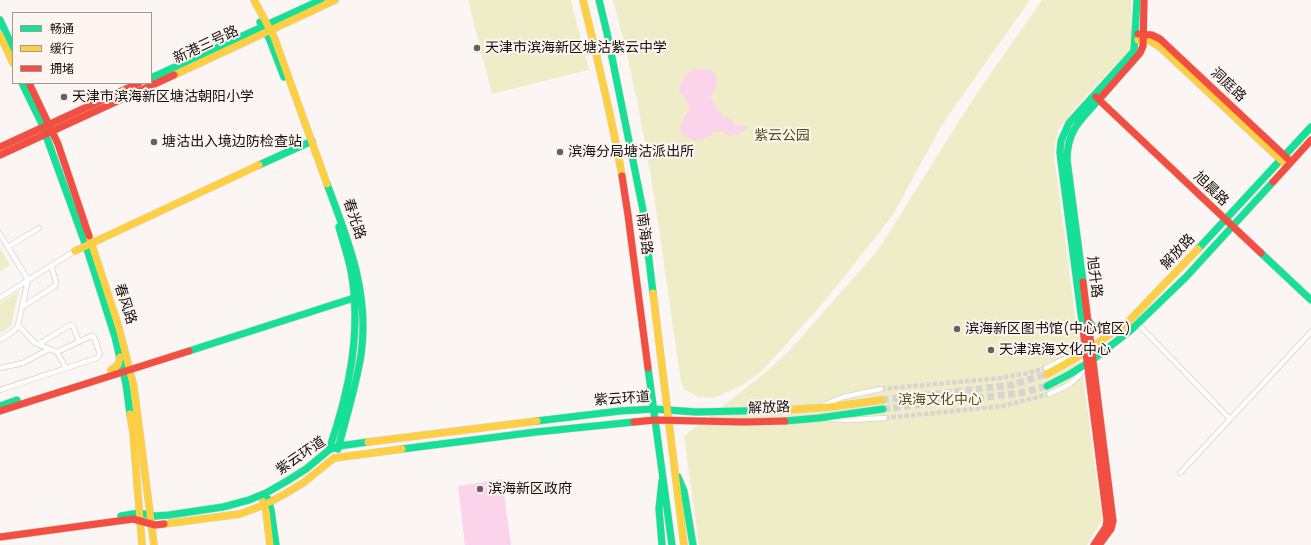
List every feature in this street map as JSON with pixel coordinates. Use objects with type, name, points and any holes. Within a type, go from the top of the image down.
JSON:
[{"type":"main road","name":"春光路","points":[[250,0],[266,28],[274,37],[310,142],[348,240],[358,275],[353,357],[336,431],[329,450]]},
{"type":"main road","name":"春光路","points":[[254,0],[266,28]]},
{"type":"main road","name":"新港三号路","points":[[152,81],[266,28],[321,0]]},
{"type":"main road","name":"新港三号路","points":[[152,78],[335,0]]},
{"type":"main road","name":"南海路","points":[[583,0],[615,136],[628,214],[663,475]]},
{"type":"main road","name":"南海路","points":[[598,0],[608,40],[643,210],[684,545]]},
{"type":"main road","points":[[1137,0],[1139,37]]},
{"type":"main road","points":[[1139,37],[1144,0]]},
{"type":"main road","points":[[0,20],[12,46]]},
{"type":"main road","points":[[0,35],[12,61]]},
{"type":"main road","name":"洞庭路","points":[[1139,37],[1152,35],[1160,39],[1289,164]]},
{"type":"main road","name":"旭升路","points":[[1088,350],[1086,316],[1068,168],[1068,141],[1075,126],[1133,53],[1139,37]]},
{"type":"main road","name":"春风路","points":[[23,84],[58,144],[123,356],[133,432],[142,545]]},
{"type":"main road","name":"春风路","points":[[29,84],[40,114]]},
{"type":"main road","name":"新港三号路","points":[[67,120],[137,84]]},
{"type":"main road","name":"新港三号路","points":[[0,147],[32,136],[145,84]]},
{"type":"main road","name":"旭升路","points":[[1097,97],[1069,123],[1063,135],[1060,152],[1113,521],[1111,529],[1099,545]]},
{"type":"main road","name":"旭晨路","points":[[1097,97],[1232,227],[1311,300]]},
{"type":"main road","points":[[32,136],[37,126],[40,114]]},
{"type":"main road","points":[[58,144],[58,133],[67,120]]},
{"type":"main road","name":"解放路","points":[[1047,371],[1064,365],[1128,322],[1311,127]]},
{"type":"main road","name":"春风路","points":[[48,129],[51,148],[88,244]]},
{"type":"main road","name":"新港三号路","points":[[0,155],[32,136]]},
{"type":"main road","name":"解放路","points":[[1047,386],[1066,377],[1090,362],[1120,340],[1138,324],[1166,297],[1232,227],[1311,140]]},
{"type":"main road","points":[[75,251],[310,142]]},
{"type":"main road","name":"春光路","points":[[334,458],[339,446],[361,355],[363,326],[357,294]]},
{"type":"main road","points":[[0,411],[125,367],[357,294]]},
{"type":"main road","points":[[1086,316],[1092,326],[1101,332],[1110,332],[1120,328]]},
{"type":"main road","points":[[0,406],[111,372],[118,365],[123,356]]},
{"type":"main road","name":"旭升路","points":[[1090,362],[1107,520],[1106,527],[1094,545]]},
{"type":"main road","name":"春风路","points":[[125,367],[139,420],[154,545]]},
{"type":"main road","name":"解放路","points":[[668,409],[696,412],[727,412],[842,406],[882,400]]},
{"type":"main road","name":"紫云环道","points":[[0,532],[124,518],[169,515],[223,507],[263,495],[306,468],[329,450],[339,446],[620,411],[668,409]]},
{"type":"main road","name":"解放路","points":[[655,420],[744,422],[819,418],[883,409]]},
{"type":"main road","name":"紫云环道","points":[[140,517],[151,524],[163,524],[240,514],[267,504],[303,483],[334,458],[536,432],[655,420]]},
{"type":"main road","points":[[676,473],[684,491],[692,545]]},
{"type":"main road","points":[[662,545],[659,509],[663,475]]},
{"type":"main road","points":[[663,475],[672,545]]},
{"type":"main road","points":[[263,495],[267,504],[276,545]]},
{"type":"main road","points":[[139,501],[135,510],[124,518],[136,524],[141,536]]},
{"type":"main road","points":[[267,504],[270,545]]},
{"type":"main road","name":"紫云环道","points":[[0,537],[124,518]]},
{"type":"street","points":[[8,247],[38,228]]},
{"type":"street","points":[[0,234],[28,280],[18,324],[14,331],[0,340]]},
{"type":"street","points":[[0,298],[75,251]]},
{"type":"street","points":[[22,307],[55,286],[56,282],[51,266]]},
{"type":"street","points":[[18,324],[35,343],[57,352],[66,368]]},
{"type":"street","points":[[1138,324],[1230,419]]},
{"type":"street","points":[[39,344],[70,325],[73,326],[79,342]]},
{"type":"street","points":[[1180,473],[1311,332]]},
{"type":"street","points":[[0,390],[97,358],[100,354],[94,337],[91,336],[57,352]]},
{"type":"street","points":[[0,368],[23,363],[48,348]]},
{"type":"street","points":[[1049,394],[1077,380],[1090,362]]},
{"type":"street","points":[[816,408],[843,397],[881,389]]},
{"type":"street","points":[[819,418],[850,420],[885,418]]},
{"type":"green space","points":[[468,0],[571,0],[589,70],[492,94]]},
{"type":"green space","name":"紫云公园","points":[[613,0],[1030,0],[941,126],[893,215],[824,302],[762,371],[741,386],[713,398],[699,397],[684,389],[681,382],[645,142],[636,94]]},
{"type":"green space","name":"滨海文化中心","points":[[1042,0],[1131,0],[1131,48],[1076,107],[1059,129],[1055,142],[1054,156],[1102,520],[1087,545],[699,545],[684,436],[760,377],[789,351],[878,250],[975,96]]},
{"type":"green space","points":[[0,248],[10,265],[0,272]]},
{"type":"green space","points":[[19,291],[11,326],[0,333],[0,303]]},
{"type":"shaded area","points":[[695,69],[711,69],[716,77],[717,84],[710,99],[724,117],[731,119],[734,125],[744,125],[749,127],[739,134],[729,136],[717,131],[702,140],[688,138],[681,133],[681,126],[688,113],[689,105],[679,91],[685,74]]},
{"type":"shaded area","points":[[502,479],[511,545],[465,545],[458,486]]},
{"type":"tunnel","points":[[881,389],[1001,378],[1046,368]]},
{"type":"tunnel","points":[[882,400],[1012,385],[1047,374]]},
{"type":"tunnel","points":[[883,409],[1021,393],[1047,386]]},
{"type":"tunnel","points":[[885,418],[1003,406],[1049,394]]},
{"type":"traffic: fast","points":[[152,78],[321,0]]},
{"type":"traffic: fast","points":[[599,0],[643,210],[653,293]]},
{"type":"traffic: fast","points":[[1083,329],[1061,161],[1061,141],[1069,123],[1134,51],[1137,0]]},
{"type":"traffic: fast","points":[[0,20],[12,46]]},
{"type":"traffic: fast","points":[[260,22],[269,38],[284,77]]},
{"type":"traffic: fast","points":[[22,84],[41,122],[86,246],[115,337],[126,384],[130,414]]},
{"type":"traffic: fast","points":[[1083,282],[1067,160],[1068,149],[1073,131],[1083,117],[1103,95]]},
{"type":"traffic: fast","points":[[1198,249],[1311,127]]},
{"type":"traffic: fast","points":[[259,165],[312,141]]},
{"type":"traffic: fast","points":[[1047,386],[1091,361],[1131,330],[1186,277],[1273,182]]},
{"type":"traffic: fast","points":[[327,184],[355,267],[360,288],[363,332],[359,367],[338,449]]},
{"type":"traffic: fast","points":[[329,450],[348,384],[352,362],[355,317],[351,271],[339,227]]},
{"type":"traffic: fast","points":[[1261,253],[1311,300]]},
{"type":"traffic: fast","points":[[189,351],[357,297]]},
{"type":"traffic: fast","points":[[1088,320],[1096,329],[1106,332],[1114,330]]},
{"type":"traffic: fast","points":[[648,368],[672,545]]},
{"type":"traffic: fast","points":[[0,406],[17,400]]},
{"type":"traffic: fast","points":[[537,421],[620,411],[654,409],[696,412],[785,410]]},
{"type":"traffic: fast","points":[[785,421],[883,409]]},
{"type":"traffic: fast","points":[[402,449],[536,432],[634,422]]},
{"type":"traffic: fast","points":[[121,516],[139,513],[155,516],[169,515],[223,507],[249,500],[266,493],[287,481],[306,469],[329,450],[339,446],[368,442]]},
{"type":"traffic: fast","points":[[678,477],[684,491],[693,545]]},
{"type":"traffic: fast","points":[[662,481],[659,509],[662,545]]},
{"type":"traffic: fast","points":[[268,499],[276,545]]},
{"type":"traffic: slow","points":[[254,0],[274,37],[327,184]]},
{"type":"traffic: slow","points":[[174,75],[335,0]]},
{"type":"traffic: slow","points":[[583,0],[609,109],[622,176]]},
{"type":"traffic: slow","points":[[0,35],[12,61]]},
{"type":"traffic: slow","points":[[1138,40],[1150,41],[1160,47],[1283,162]]},
{"type":"traffic: slow","points":[[75,251],[259,165]]},
{"type":"traffic: slow","points":[[89,236],[119,328],[134,387],[154,545]]},
{"type":"traffic: slow","points":[[1047,374],[1074,359],[1128,322],[1198,249]]},
{"type":"traffic: slow","points":[[653,293],[684,545]]},
{"type":"traffic: slow","points":[[111,370],[118,365],[120,357]]},
{"type":"traffic: slow","points":[[785,410],[830,407],[882,400]]},
{"type":"traffic: slow","points":[[130,414],[133,432],[142,545]]},
{"type":"traffic: slow","points":[[368,442],[537,421]]},
{"type":"traffic: slow","points":[[164,524],[240,514],[264,505],[283,495],[303,483],[334,458],[402,449]]},
{"type":"traffic: slow","points":[[263,502],[266,511],[270,545]]},
{"type":"traffic: jam","points":[[1103,95],[1140,53],[1143,46],[1144,0]]},
{"type":"traffic: jam","points":[[1138,34],[1152,35],[1160,39],[1288,159]]},
{"type":"traffic: jam","points":[[0,155],[174,75]]},
{"type":"traffic: jam","points":[[29,84],[58,144],[89,236]]},
{"type":"traffic: jam","points":[[0,147],[137,84]]},
{"type":"traffic: jam","points":[[1096,97],[1261,253]]},
{"type":"traffic: jam","points":[[1273,182],[1311,140]]},
{"type":"traffic: jam","points":[[622,176],[648,368]]},
{"type":"traffic: jam","points":[[1083,282],[1113,521],[1111,529],[1099,545]]},
{"type":"traffic: jam","points":[[1083,329],[1107,520],[1106,527],[1094,545]]},
{"type":"traffic: jam","points":[[0,411],[189,351]]},
{"type":"traffic: jam","points":[[634,422],[655,420],[744,422],[785,421]]},
{"type":"traffic: jam","points":[[0,537],[133,519],[155,525],[164,524]]},
{"type":"place","name":"天津市滨海新区塘沽紫云中学","points":[[477,48]]},
{"type":"place","name":"天津市滨海新区塘沽朝阳小学","points":[[64,97]]},
{"type":"place","name":"塘沽出入境边防检查站","points":[[154,142]]},
{"type":"place","name":"滨海分局塘沽派出所","points":[[560,152]]},
{"type":"place","name":"滨海新区图书馆(中心馆区)","points":[[957,329]]},
{"type":"place","name":"天津滨海文化中心","points":[[991,350]]},
{"type":"place","name":"滨海新区政府","points":[[480,489]]}]
